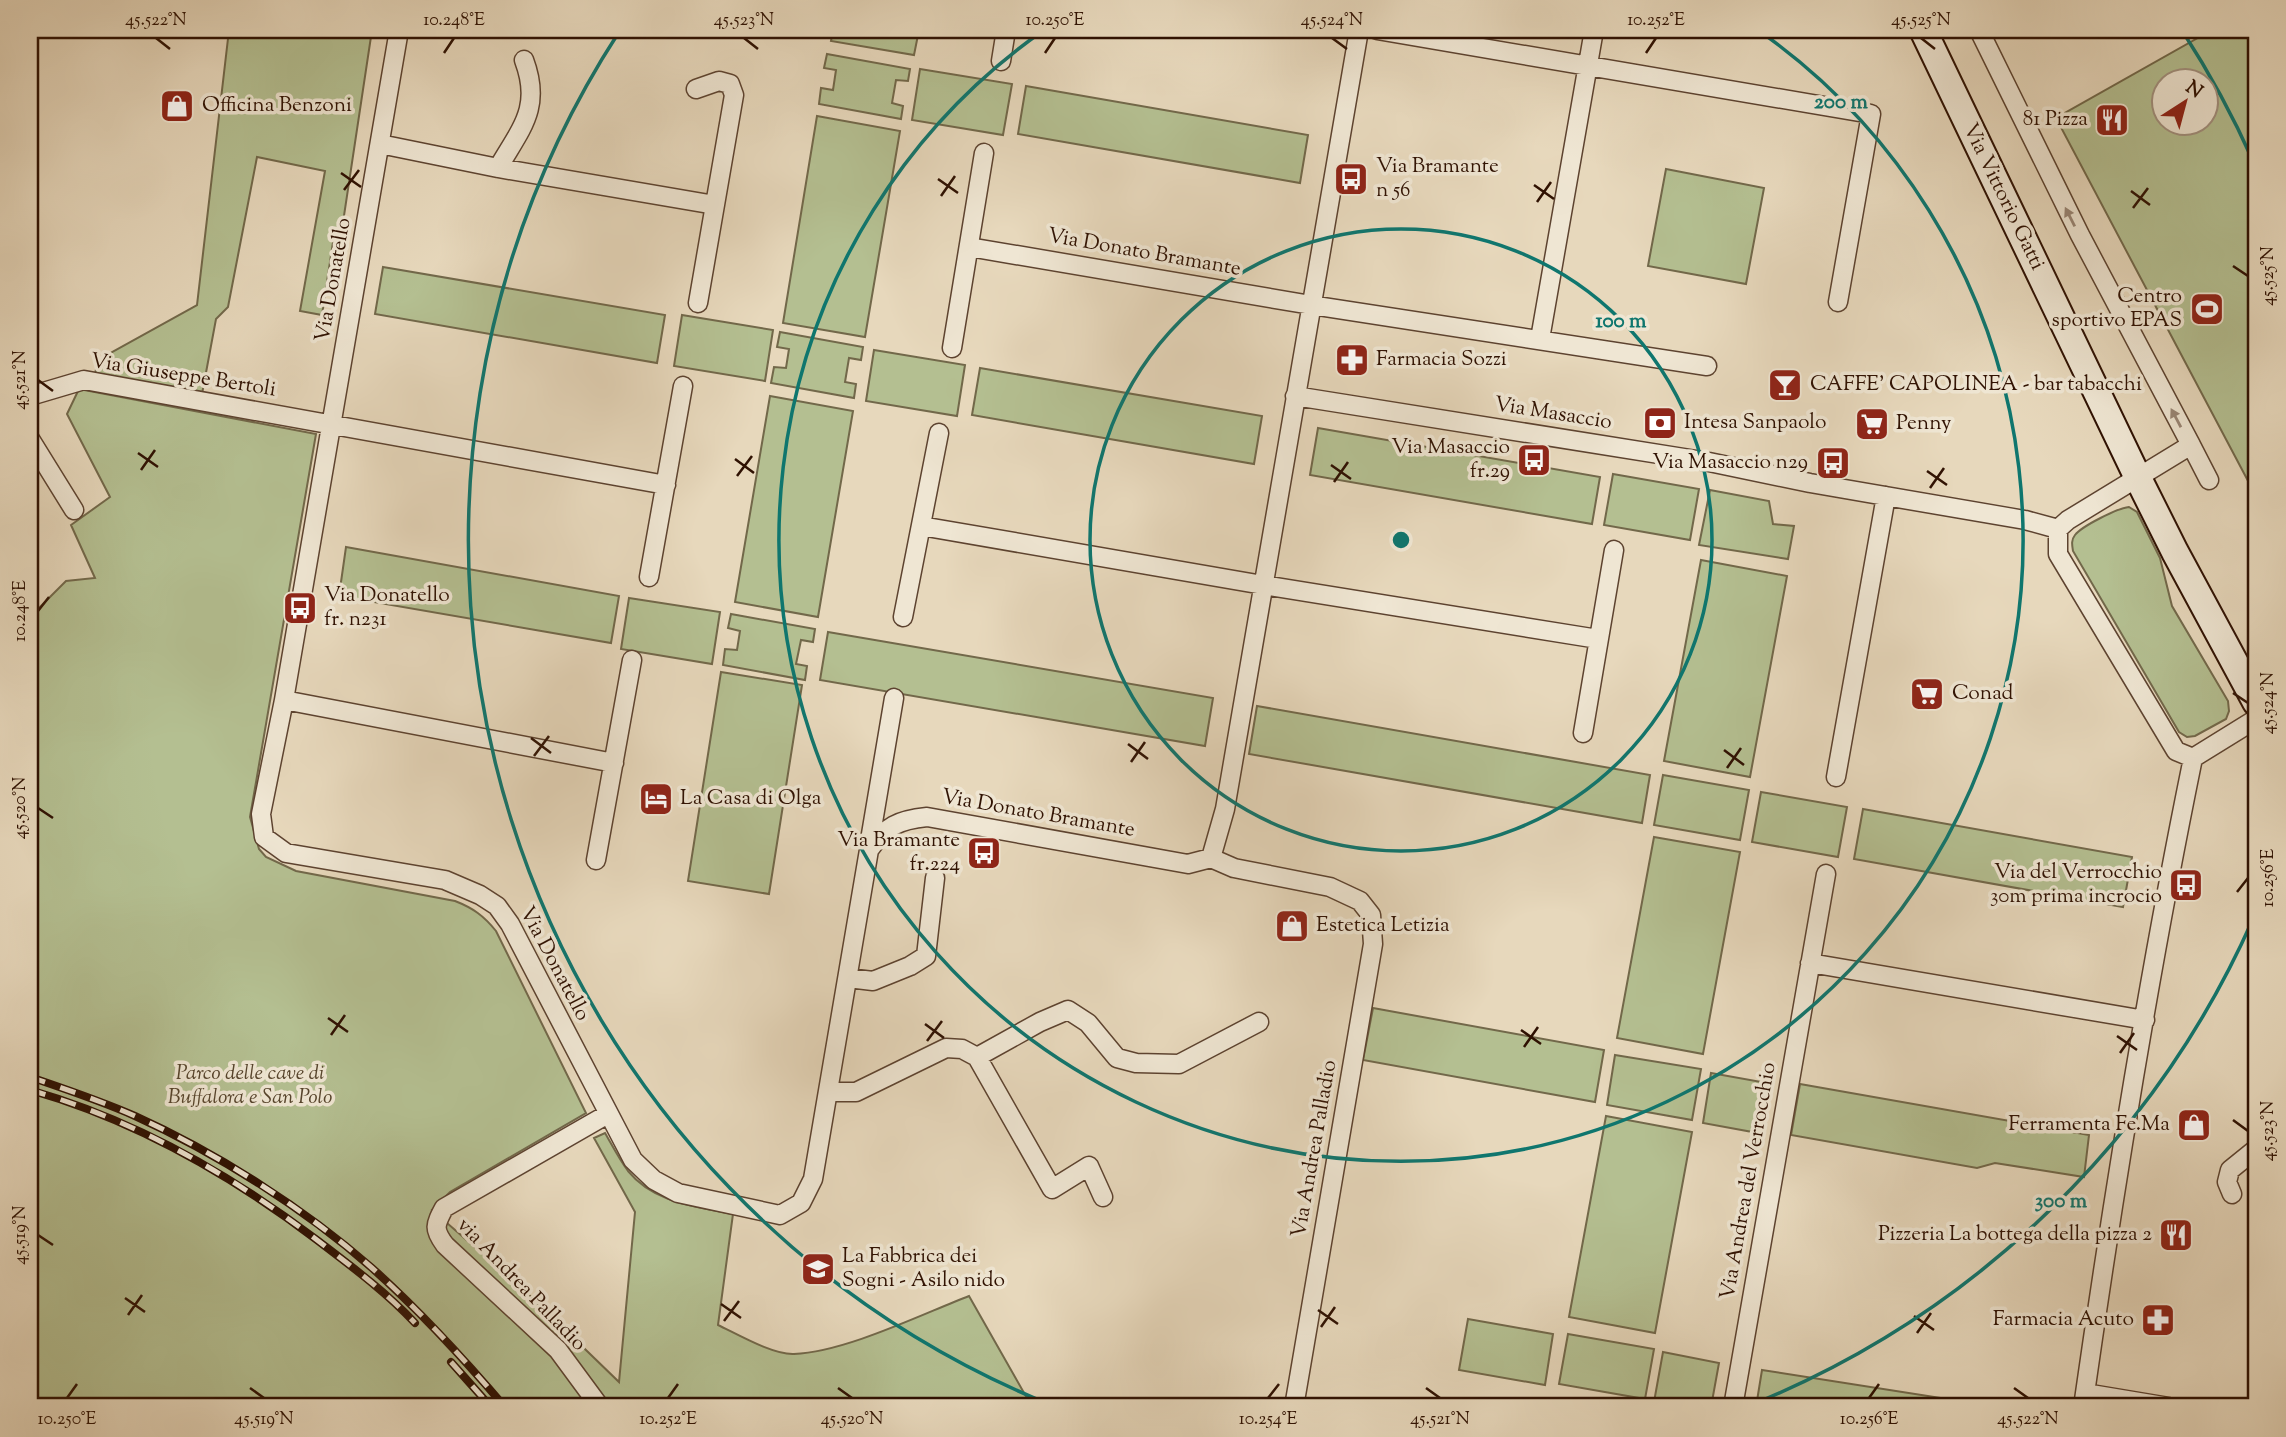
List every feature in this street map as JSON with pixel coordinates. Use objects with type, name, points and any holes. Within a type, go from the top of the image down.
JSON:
[{"type":"street","name":"Via Donatello","points":[[400,30],[284,700],[261,814],[264,838],[286,853],[445,880],[480,895],[497,906],[510,924],[633,1160],[654,1180],[678,1192],[780,1214],[801,1203],[813,1179],[829,1092]]},
{"type":"street","points":[[1001,61],[1006,30]]},
{"type":"street","points":[[1211,858],[1226,809],[1359,30]]},
{"type":"street","points":[[1377,30],[1871,114],[1838,302]]},
{"type":"street","points":[[1540,340],[1594,30]]},
{"type":"street","name":"Via Vittorio Gatti","points":[[1923,30],[2138,478],[2256,702]]},
{"type":"street","points":[[1985,32],[2073,223],[2209,480]]},
{"type":"street","points":[[498,168],[527,117],[531,87],[524,60]]},
{"type":"street","points":[[696,89],[719,81],[730,84],[734,94],[698,303]]},
{"type":"street","points":[[380,144],[498,168],[715,205]]},
{"type":"street","points":[[952,348],[984,153]]},
{"type":"street","name":"Via Donato Bramante","points":[[969,247],[1707,366]]},
{"type":"street","name":"Via Giuseppe Bertoli","points":[[30,397],[84,380],[331,424]]},
{"type":"street","points":[[649,577],[683,386]]},
{"type":"street","name":"Via Masaccio","points":[[1295,396],[1709,462],[2058,528]]},
{"type":"street","points":[[331,424],[666,485]]},
{"type":"street","points":[[903,617],[939,433]]},
{"type":"street","points":[[30,439],[74,510]]},
{"type":"street","points":[[2191,445],[2058,528],[2058,554],[2176,751],[2193,758]]},
{"type":"street","points":[[1836,777],[1886,496]]},
{"type":"street","points":[[921,526],[1598,639]]},
{"type":"street","points":[[1583,733],[1614,550]]},
{"type":"street","points":[[596,860],[632,660]]},
{"type":"street","points":[[894,698],[829,1092],[856,1093],[946,1048],[962,1049],[977,1057],[1052,1189],[1089,1166],[1103,1197]]},
{"type":"street","points":[[284,700],[614,763]]},
{"type":"street","points":[[2169,1407],[2084,1400],[2145,1020],[2193,758],[2256,719]]},
{"type":"street","name":"Via Donato Bramante","points":[[869,850],[879,835],[893,825],[907,819],[927,817],[1188,864],[1211,858],[1234,868],[1330,887],[1360,901]]},
{"type":"street","name":"Via Andrea del Verrocchio","points":[[1733,1407],[1826,874]]},
{"type":"street","points":[[848,978],[873,981],[926,956],[935,878]]},
{"type":"street","name":"Via Andrea Palladio","points":[[1294,1407],[1373,944],[1371,915],[1360,901]]},
{"type":"street","points":[[1810,963],[2145,1020]]},
{"type":"street","points":[[977,1057],[1040,1022],[1068,1010],[1088,1023],[1117,1058],[1159,1065],[1179,1064],[1259,1022]]},
{"type":"street","name":"via Andrea Palladio","points":[[600,1407],[558,1350],[445,1245],[438,1236],[436,1224],[444,1208],[608,1114]]},
{"type":"street","points":[[2232,1195],[2227,1182],[2230,1170],[2256,1149]]},
{"type":"green space","points":[[229,30],[372,30],[342,229],[335,229],[322,315],[300,311],[325,171],[257,157],[228,307],[216,319],[202,394],[95,374],[98,360],[197,305]]},
{"type":"green space","points":[[833,30],[919,30],[914,55],[831,41]]},
{"type":"green space","name":"Centro sportivo EPAS","points":[[2212,30],[2256,30],[2256,496],[2056,118]]},
{"type":"green space","points":[[827,54],[910,69],[908,81],[896,80],[892,103],[903,106],[901,119],[819,104],[821,88],[833,90],[836,70],[824,68]]},
{"type":"green space","points":[[920,69],[1012,84],[1003,135],[912,120]]},
{"type":"green space","points":[[1026,86],[1308,135],[1300,183],[1018,134]]},
{"type":"green space","points":[[817,116],[900,131],[865,337],[783,323]]},
{"type":"green space","points":[[1666,169],[1764,188],[1746,284],[1648,266]]},
{"type":"green space","points":[[383,267],[665,315],[657,363],[375,314]]},
{"type":"green space","points":[[682,315],[773,330],[765,381],[674,366]]},
{"type":"green space","points":[[780,332],[863,347],[861,360],[849,358],[845,382],[856,384],[854,398],[771,383],[774,367],[786,368],[789,349],[777,347]]},
{"type":"green space","points":[[874,350],[965,365],[957,416],[866,401]]},
{"type":"green space","points":[[980,368],[1262,416],[1254,464],[972,415]]},
{"type":"green space","name":"Parco delle cave di Buffalora e San Polo","points":[[79,389],[316,434],[250,817],[259,849],[266,857],[296,871],[455,901],[482,917],[496,931],[586,1113],[450,1192],[432,1210],[523,1289],[619,1382],[635,1212],[594,1138],[605,1133],[628,1171],[650,1190],[676,1202],[733,1214],[718,1325],[776,1351],[794,1354],[814,1352],[859,1340],[969,1296],[1032,1407],[30,1407],[30,617],[66,581],[95,578],[71,525],[110,497],[67,414]]},
{"type":"green space","points":[[770,396],[853,411],[818,617],[735,602]]},
{"type":"green space","points":[[1318,428],[1600,477],[1592,524],[1310,475]]},
{"type":"green space","points":[[1613,474],[1699,489],[1690,540],[1604,525]]},
{"type":"green space","points":[[1710,490],[1769,501],[1773,524],[1794,526],[1788,559],[1699,545]]},
{"type":"green space","points":[[2129,507],[2137,512],[2160,558],[2172,606],[2228,701],[2226,719],[2195,736],[2187,737],[2179,732],[2073,551],[2073,539],[2079,531],[2101,518]]},
{"type":"green space","points":[[346,547],[619,596],[611,643],[339,596]]},
{"type":"green space","points":[[1701,560],[1787,576],[1750,777],[1664,761]]},
{"type":"green space","points":[[629,598],[720,612],[712,664],[621,649]]},
{"type":"green space","points":[[731,614],[815,629],[813,642],[801,640],[796,664],[807,666],[805,680],[723,665],[725,649],[737,650],[740,631],[728,628]]},
{"type":"green space","points":[[828,632],[1213,698],[1205,746],[820,680]]},
{"type":"green space","points":[[721,672],[802,685],[769,894],[688,881]]},
{"type":"green space","points":[[1257,706],[1650,775],[1642,823],[1249,754]]},
{"type":"green space","points":[[1663,775],[1749,790],[1740,840],[1654,825]]},
{"type":"green space","points":[[1761,792],[1847,807],[1838,857],[1752,842]]},
{"type":"green space","points":[[1863,809],[2132,857],[2123,907],[1854,859]]},
{"type":"green space","points":[[1654,837],[1740,852],[1703,1054],[1617,1038]]},
{"type":"green space","points":[[1373,1008],[1604,1050],[1595,1102],[1363,1060]]},
{"type":"green space","points":[[1615,1055],[1701,1069],[1692,1120],[1607,1105]]},
{"type":"green space","points":[[1711,1073],[1767,1083],[1758,1133],[1703,1123]]},
{"type":"green space","points":[[1800,1084],[2089,1135],[2084,1177],[1995,1163],[1977,1168],[1791,1135]]},
{"type":"green space","points":[[1606,1116],[1692,1132],[1655,1333],[1569,1317]]},
{"type":"green space","points":[[1468,1319],[1553,1334],[1545,1385],[1459,1370]]},
{"type":"green space","points":[[1568,1334],[1654,1349],[1645,1399],[1559,1384]]},
{"type":"green space","points":[[1663,1352],[1719,1363],[1711,1407],[1682,1407],[1654,1402]]},
{"type":"green space","points":[[1762,1370],[1998,1407],[1756,1407]]},
{"type":"railway","points":[[30,1077],[109,1105],[166,1131],[228,1165],[289,1204],[346,1246],[390,1284],[505,1407]]},
{"type":"railway","points":[[30,1090],[69,1102],[144,1133],[216,1171],[317,1240],[380,1290],[415,1323]]},
{"type":"railway","points":[[451,1362],[491,1407]]},
{"type":"place","name":"Officina Benzoni","points":[[177,106]]},
{"type":"place","name":"81 Pizza","points":[[2112,120]]},
{"type":"place","name":"Via Bramante n 56","points":[[1351,179]]},
{"type":"place","name":"Centro sportivo EPAS","points":[[2207,309]]},
{"type":"place","name":"Farmacia Sozzi","points":[[1352,360]]},
{"type":"place","name":"CAFFE' CAPOLINEA - bar tabacchi","points":[[1785,385]]},
{"type":"place","name":"Intesa Sanpaolo","points":[[1660,423]]},
{"type":"place","name":"Penny","points":[[1872,424]]},
{"type":"place","name":"Via Masaccio fr.29","points":[[1534,460]]},
{"type":"place","name":"Via Masaccio n29","points":[[1833,463]]},
{"type":"place","name":"Via Donatello fr. n231","points":[[300,608]]},
{"type":"place","name":"Conad","points":[[1927,694]]},
{"type":"place","name":"La Casa di Olga","points":[[656,799]]},
{"type":"place","name":"Via Bramante fr.224","points":[[984,853]]},
{"type":"place","name":"Via del Verrocchio 30m prima incrocio","points":[[2186,885]]},
{"type":"place","name":"Estetica Letizia","points":[[1292,926]]},
{"type":"place","name":"Ferramenta Fe.Ma","points":[[2194,1125]]},
{"type":"place","name":"Pizzeria La bottega della pizza 2","points":[[2176,1235]]},
{"type":"place","name":"La Fabbrica dei Sogni - Asilo nido","points":[[818,1269]]},
{"type":"place","name":"Farmacia Acuto","points":[[2158,1320]]}]
